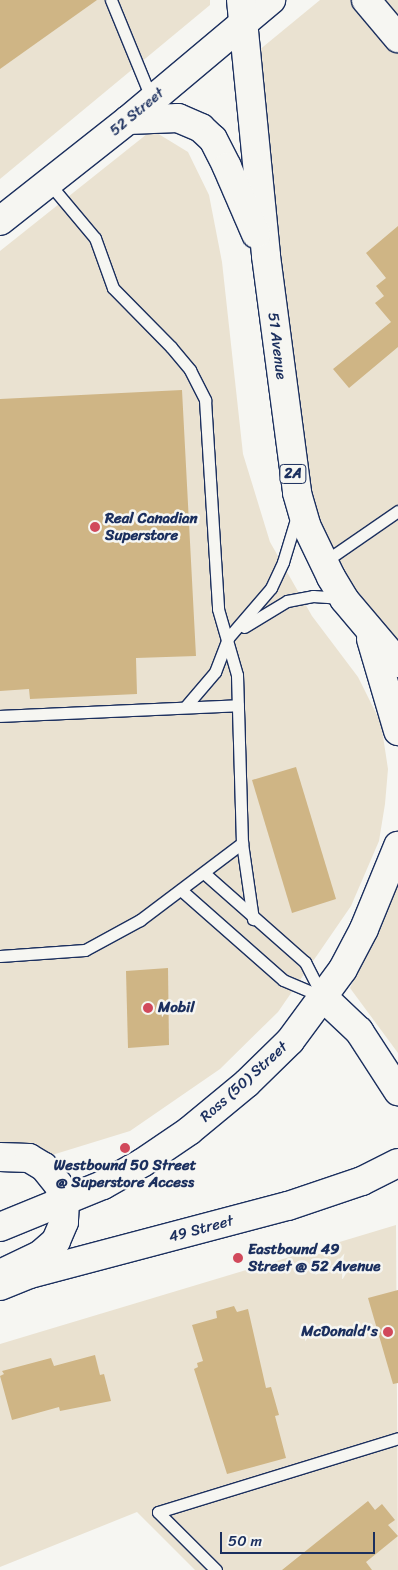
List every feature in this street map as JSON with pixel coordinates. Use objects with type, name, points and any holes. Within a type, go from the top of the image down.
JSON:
[{"type":"main road","name":"52 Street","points":[[0,221],[152,100],[243,11],[271,0]]},
{"type":"main road","points":[[366,0],[398,38]]},
{"type":"main road","name":"51 Avenue","points":[[243,11],[266,256],[294,480],[300,505],[324,562],[344,598],[398,663]]},
{"type":"main road","points":[[128,120],[178,118],[194,124],[207,134],[228,167],[266,256]]},
{"type":"main road","points":[[368,628],[398,731]]},
{"type":"main road","name":"Ross (50) Street","points":[[0,1227],[64,1201],[142,1164],[189,1131],[247,1083],[290,1041],[323,997],[364,929],[398,846]]},
{"type":"main road","points":[[323,997],[359,1032],[398,1091]]},
{"type":"main road","points":[[0,1157],[29,1158],[44,1167],[58,1184],[64,1201],[64,1222],[56,1241],[40,1256],[0,1274]]},
{"type":"main road","name":"49 Street","points":[[0,1286],[30,1274],[288,1206],[362,1181],[398,1163]]},
{"type":"lane","points":[[111,0],[152,100]]},
{"type":"lane","points":[[48,182],[95,238],[113,288],[190,370],[205,400],[218,609],[228,638],[237,675],[242,843],[253,919]]},
{"type":"lane","points":[[186,706],[215,672],[228,638],[271,588],[291,541],[300,505]]},
{"type":"lane","points":[[324,562],[398,511]]},
{"type":"lane","points":[[228,638],[287,601],[313,596],[344,598]]},
{"type":"lane","points":[[0,716],[238,705]]},
{"type":"lane","points":[[0,956],[86,950],[140,920],[242,843]]},
{"type":"lane","points":[[204,873],[253,919],[305,962],[323,997]]},
{"type":"lane","points":[[181,890],[283,980],[323,997]]},
{"type":"lane","points":[[216,1570],[158,1512],[398,1438]]},
{"type":"shaded area","points":[[0,0],[210,0],[210,5],[0,179]]},
{"type":"shaded area","points":[[320,0],[398,0],[398,640],[356,591],[325,541],[311,502],[299,444],[258,51]]},
{"type":"shaded area","points":[[152,130],[188,152],[209,195],[222,262],[243,454],[270,542],[312,616],[358,677],[381,723],[388,769],[385,804],[379,841],[351,906],[278,1012],[220,1069],[130,1131],[0,1171],[0,251]]},
{"type":"shaded area","points":[[398,883],[398,1053],[350,988]]},
{"type":"shaded area","points":[[396,1225],[398,1570],[195,1570],[137,1512],[0,1567],[0,1344]]},
{"type":"building","points":[[0,0],[97,0],[0,69]]},
{"type":"building","points":[[398,226],[398,347],[349,388],[333,369],[391,322],[375,303],[384,296],[376,286],[386,278],[366,253]]},
{"type":"building","name":"Real Canadian Superstore","points":[[182,390],[196,656],[136,658],[137,694],[30,699],[29,689],[0,691],[0,399]]},
{"type":"building","points":[[296,767],[336,899],[292,913],[252,780]]},
{"type":"building","name":"Mobil","points":[[168,968],[169,1045],[128,1048],[126,971]]},
{"type":"building","name":"McDonald's","points":[[398,1290],[398,1383],[393,1384],[368,1298]]},
{"type":"building","points":[[234,1306],[237,1312],[248,1309],[266,1388],[271,1387],[279,1415],[275,1416],[286,1458],[227,1474],[194,1369],[198,1367],[197,1363],[203,1361],[192,1325],[217,1318],[216,1311]]},
{"type":"building","points":[[95,1355],[100,1375],[104,1374],[111,1401],[60,1411],[59,1407],[12,1420],[0,1376],[4,1374],[2,1371],[51,1358],[54,1366]]},
{"type":"building","points":[[368,1501],[375,1510],[382,1504],[395,1520],[388,1525],[398,1536],[366,1562],[372,1570],[282,1570]]},
{"type":"place","name":"Real Canadian Superstore","points":[[95,527]]},
{"type":"place","name":"Mobil","points":[[148,1008]]},
{"type":"place","name":"Westbound 50 Street @ Superstore Access","points":[[125,1148]]},
{"type":"place","name":"Eastbound 49 Street @ 52 Avenue","points":[[238,1258]]},
{"type":"place","name":"McDonald's","points":[[388,1332]]}]
